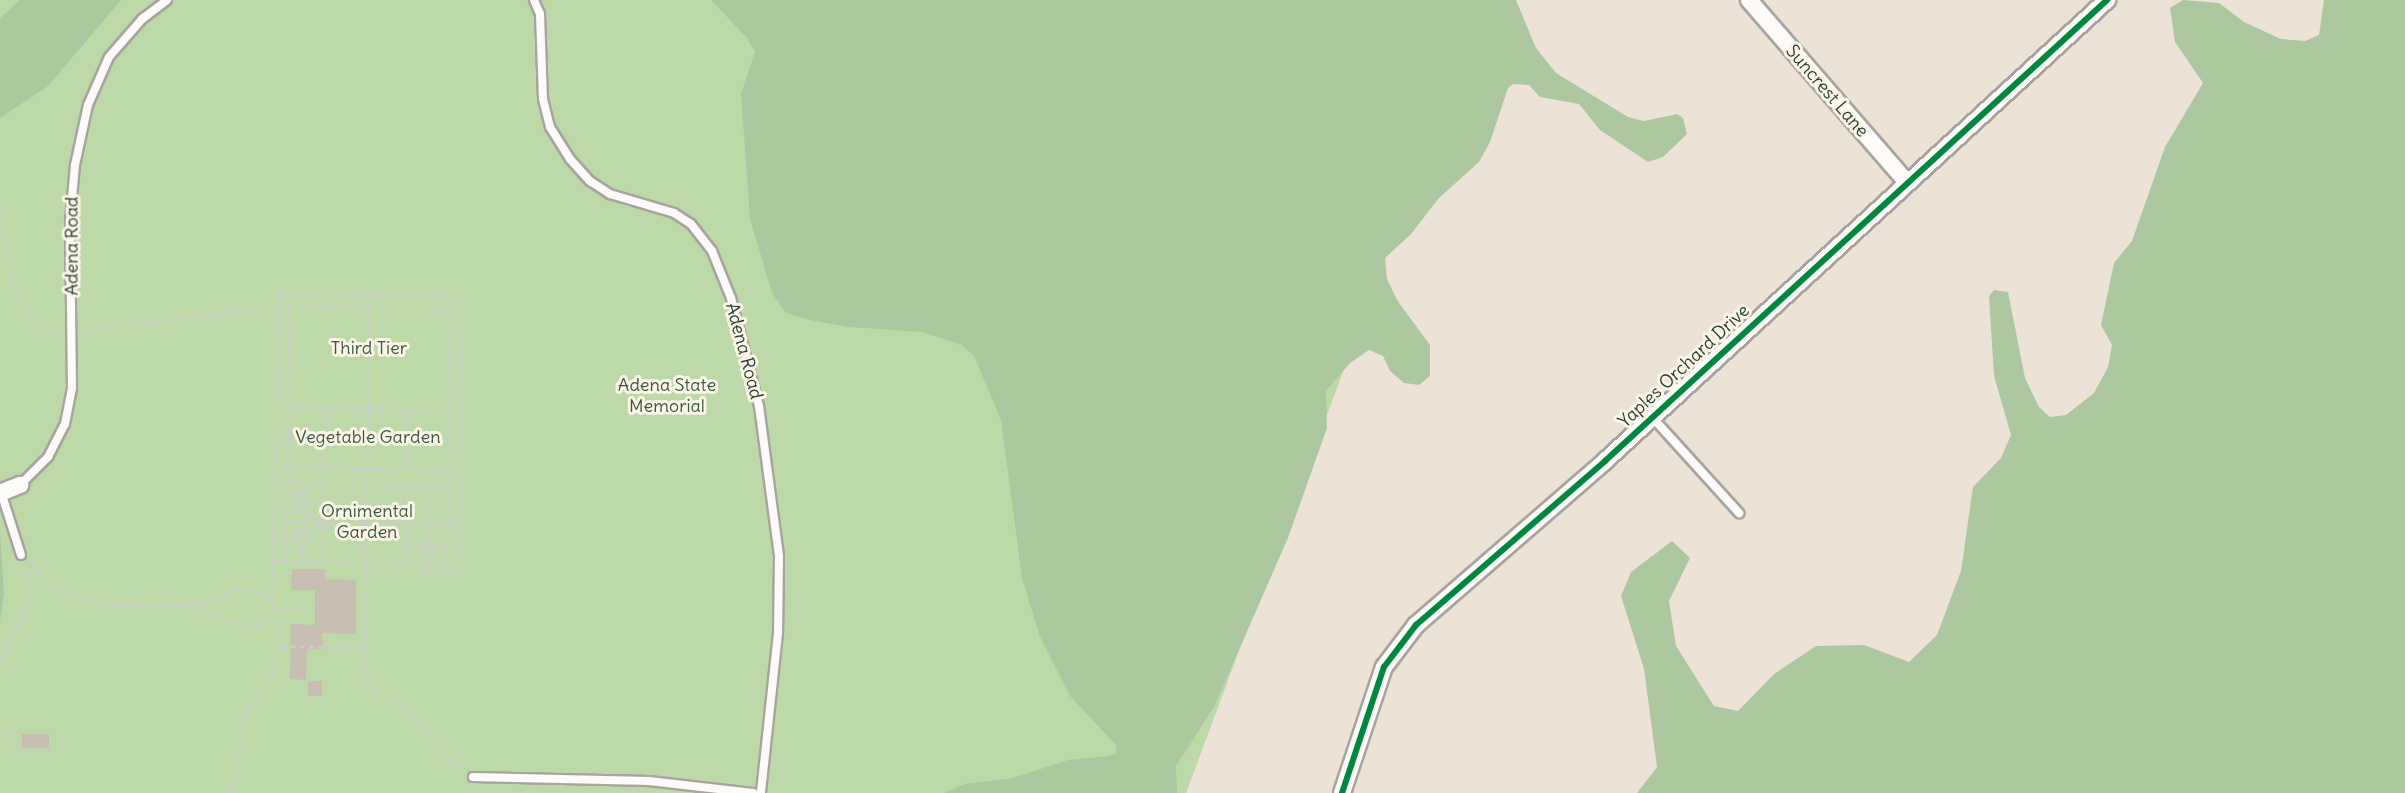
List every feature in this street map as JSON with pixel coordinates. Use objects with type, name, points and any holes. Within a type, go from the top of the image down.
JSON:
[{"type":"street","name":"Suncrest Lane","points":[[1749,0],[1906,181]]},
{"type":"street","name":"Yaples Orchard Drive","points":[[1342,793],[1384,667],[1416,625],[1652,417],[1906,181],[2107,0]]},
{"type":"street","name":"Adena Road","points":[[0,492],[20,485]]},
{"type":"lane","name":"Adena Road","points":[[20,485],[48,457],[64,423],[72,388],[70,221],[75,165],[88,105],[109,57],[142,19],[167,0]]},
{"type":"lane","name":"Adena Road","points":[[534,0],[540,14],[543,99],[550,127],[570,159],[590,181],[610,194],[674,213],[691,224],[712,251],[731,298],[759,406],[779,556],[778,633],[761,793]]},
{"type":"lane","points":[[1652,417],[1739,513]]},
{"type":"lane","points":[[0,492],[21,555]]},
{"type":"lane","points":[[473,777],[649,782],[753,793]]},
{"type":"path","points":[[0,216],[19,298],[30,318],[40,328],[65,333]]},
{"type":"path","points":[[231,793],[246,712],[273,672],[282,646],[273,618],[272,601],[279,293],[459,297],[459,572],[365,569]]},
{"type":"path","points":[[370,295],[364,648],[367,684],[414,713],[450,762],[473,777]]},
{"type":"path","points":[[285,561],[290,305]]},
{"type":"path","points":[[80,330],[290,305],[443,309],[449,316],[446,563],[273,561]]},
{"type":"path","points":[[289,408],[447,410]]},
{"type":"path","points":[[324,468],[326,408]]},
{"type":"path","points":[[407,470],[408,410]]},
{"type":"path","points":[[288,435],[447,439]]},
{"type":"path","points":[[288,468],[447,470]]},
{"type":"path","points":[[287,483],[448,486]]},
{"type":"path","points":[[302,483],[302,511],[298,521],[302,531]]},
{"type":"path","points":[[323,561],[324,483]]},
{"type":"path","points":[[405,562],[407,485]]},
{"type":"path","points":[[429,486],[428,542],[432,547]]},
{"type":"path","points":[[294,493],[311,493],[309,502],[311,512],[294,511],[294,502],[294,493]]},
{"type":"path","points":[[294,502],[309,502]]},
{"type":"path","points":[[302,506],[309,502]]},
{"type":"path","points":[[357,504],[375,505]]},
{"type":"path","points":[[399,505],[447,506]]},
{"type":"path","points":[[302,511],[306,521],[300,538],[302,561]]},
{"type":"path","points":[[317,521],[324,515]]},
{"type":"path","points":[[324,515],[330,522]]},
{"type":"path","points":[[286,521],[459,524]]},
{"type":"path","points":[[317,521],[324,528]]},
{"type":"path","points":[[324,528],[330,522]]},
{"type":"path","points":[[293,531],[311,531],[310,549],[292,549],[293,540],[293,531]]},
{"type":"path","points":[[293,540],[305,537],[302,543]]},
{"type":"path","points":[[423,547],[428,542]]},
{"type":"path","points":[[356,545],[372,546]]},
{"type":"path","points":[[398,546],[423,547],[428,551]]},
{"type":"path","points":[[427,571],[428,551],[432,547],[447,547]]},
{"type":"path","points":[[21,555],[36,564],[39,574],[60,590],[86,600],[112,605],[190,605],[237,589],[255,590],[272,601]]},
{"type":"path","points":[[0,661],[29,593],[21,555]]},
{"type":"path","points":[[190,605],[242,626],[257,627],[273,618]]},
{"type":"path","points":[[273,609],[319,608]]},
{"type":"path","points":[[282,646],[364,648]]},
{"type":"path","points":[[0,729],[9,734],[22,751],[51,750],[49,746]]},
{"type":"green space","name":"Adena State Memorial","points":[[0,0],[1482,0],[1186,793],[0,793]]},
{"type":"green space","points":[[20,0],[121,0],[48,86],[0,118],[0,18]]},
{"type":"green space","points":[[711,0],[1516,0],[1536,48],[1556,73],[1628,117],[1644,121],[1677,114],[1683,118],[1687,134],[1663,157],[1648,162],[1600,130],[1579,104],[1540,97],[1529,85],[1513,84],[1508,88],[1490,142],[1479,162],[1439,198],[1411,234],[1385,258],[1387,279],[1397,300],[1430,345],[1430,376],[1419,385],[1404,383],[1390,371],[1383,356],[1369,350],[1350,363],[1326,391],[1327,428],[1288,538],[1214,707],[1176,766],[1177,793],[944,793],[964,784],[1013,778],[1068,760],[1109,756],[1116,753],[1116,745],[1070,696],[1040,637],[1022,578],[1001,420],[974,356],[962,345],[922,332],[849,327],[809,320],[786,313],[772,293],[750,219],[741,94],[755,52],[747,38]]},
{"type":"green space","points":[[2183,0],[2219,3],[2244,22],[2281,39],[2305,41],[2319,35],[2324,0],[2405,0],[2405,793],[1637,793],[1657,767],[1644,669],[1621,596],[1631,572],[1672,541],[1690,558],[1669,601],[1676,646],[1714,706],[1738,711],[1774,674],[1816,646],[1864,645],[1909,662],[1937,635],[1961,571],[1973,487],[2001,458],[2011,435],[1994,376],[1989,296],[1994,290],[2008,292],[2025,378],[2039,407],[2050,417],[2066,415],[2094,393],[2108,367],[2112,345],[2101,325],[2114,263],[2132,241],[2165,147],[2203,83],[2175,42],[2170,8]]},
{"type":"green space","points":[[0,533],[4,592],[0,622]]},
{"type":"building","points":[[292,569],[325,569],[325,579],[356,580],[356,634],[322,633],[323,649],[307,649],[306,680],[290,679],[291,624],[315,625],[315,590],[291,590]]},
{"type":"building","points":[[308,681],[322,681],[322,696],[308,696]]},
{"type":"building","points":[[22,734],[49,734],[49,748],[22,748]]},
{"type":"cycle path","points":[[1342,793],[1384,667],[1416,625],[1605,461],[2107,0]]},
{"type":"park label","name":"Third Tier","points":[[369,348]]},
{"type":"park label","name":"Vegetable Garden","points":[[368,437]]},
{"type":"park label","name":"Ornimental Garden","points":[[367,522]]}]
